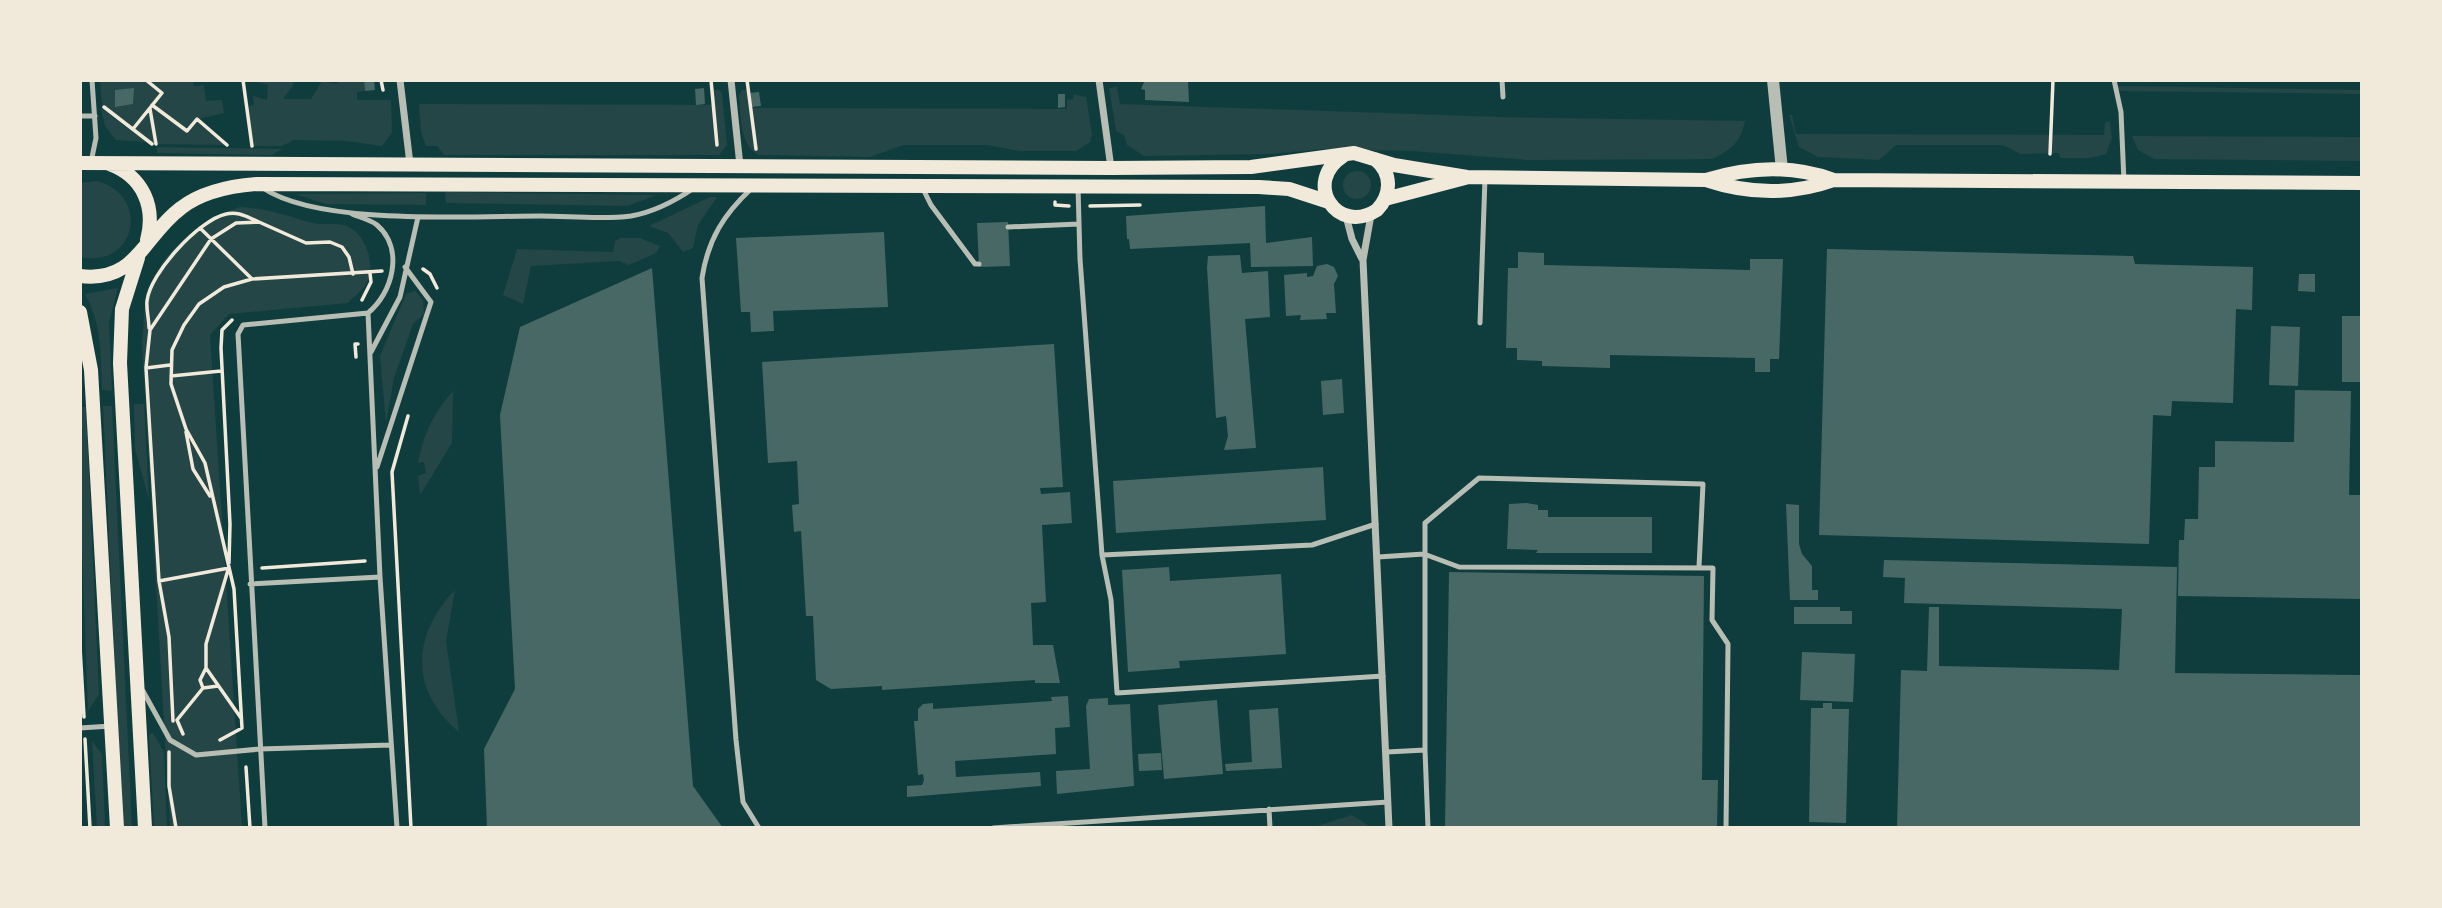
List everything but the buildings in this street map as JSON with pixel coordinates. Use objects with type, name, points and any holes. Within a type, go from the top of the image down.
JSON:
[{"type":"main road","points":[[86,163],[1251,167],[1354,153],[1394,165],[1467,177],[1706,180],[1737,171],[1782,170],[1808,171],[1834,180],[2361,183]]},
{"type":"main road","points":[[1329,202],[1325,194],[1326,176],[1335,161],[1344,155]]},
{"type":"main road","points":[[1373,158],[1381,164],[1388,178],[1385,200]]},
{"type":"main road","points":[[86,163],[125,172],[145,194],[151,226],[147,242]]},
{"type":"main road","points":[[80,276],[111,275],[126,268],[181,208],[202,196],[223,188],[257,184],[1259,187],[1289,189],[1329,202],[1346,216],[1371,214],[1385,200],[1467,177]]},
{"type":"main road","points":[[1706,180],[1736,190],[1804,190],[1834,180]]},
{"type":"main road","points":[[138,256],[122,309],[120,363],[145,828]]},
{"type":"main road","points":[[80,312],[91,370],[117,828]]},
{"type":"street","points":[[400,80],[410,164]]},
{"type":"street","points":[[731,80],[740,166]]},
{"type":"street","points":[[1100,80],[1111,168]]},
{"type":"street","points":[[1773,80],[1782,170]]},
{"type":"street","points":[[1371,214],[1363,260],[1389,828]]},
{"type":"street","points":[[1346,216],[1352,239],[1363,260]]},
{"type":"lane","points":[[86,163],[96,138],[92,80]]},
{"type":"lane","points":[[1502,80],[1503,97]]},
{"type":"lane","points":[[2114,80],[2121,112],[2124,182]]},
{"type":"lane","points":[[80,116],[96,116]]},
{"type":"lane","points":[[1480,323],[1485,177]]},
{"type":"lane","points":[[257,184],[269,192],[298,203],[346,211],[418,216],[630,216],[672,203],[699,185]]},
{"type":"lane","points":[[755,185],[726,213],[709,244],[702,278],[736,740],[743,802],[758,828]]},
{"type":"lane","points":[[921,186],[931,205],[975,264],[979,264]]},
{"type":"lane","points":[[1078,186],[1102,555],[1111,600],[1117,693],[1382,676]]},
{"type":"lane","points":[[265,828],[238,334],[243,325],[368,313],[388,291],[392,270],[387,238],[377,225],[346,211]]},
{"type":"lane","points":[[371,352],[400,297],[418,216]]},
{"type":"lane","points":[[1008,227],[1079,224]]},
{"type":"lane","points":[[375,474],[431,302],[405,267]]},
{"type":"lane","points":[[368,313],[380,577],[397,828]]},
{"type":"lane","points":[[1428,828],[1425,750],[1425,523],[1479,478],[1703,484],[1699,568]]},
{"type":"lane","points":[[1102,555],[1312,545],[1376,524]]},
{"type":"lane","points":[[1378,557],[1424,554],[1459,567],[1713,568],[1712,620],[1727,644],[1726,828]]},
{"type":"lane","points":[[250,584],[380,577]]},
{"type":"lane","points":[[136,673],[151,709],[170,740],[196,755],[260,749],[390,746]]},
{"type":"lane","points":[[80,728],[111,726]]},
{"type":"lane","points":[[1387,752],[1425,750]]},
{"type":"lane","points":[[993,828],[1388,802]]},
{"type":"lane","points":[[1269,809],[1270,828]]},
{"type":"path","points":[[133,129],[162,93],[146,80]]},
{"type":"path","points":[[243,80],[251,146]]},
{"type":"path","points":[[382,80],[383,90]]},
{"type":"path","points":[[711,80],[718,145]]},
{"type":"path","points":[[747,80],[756,149]]},
{"type":"path","points":[[2050,154],[2053,80]]},
{"type":"path","points":[[102,105],[154,144],[151,107]]},
{"type":"path","points":[[151,107],[187,131],[197,119],[228,145]]},
{"type":"path","points":[[176,828],[167,761],[175,718],[169,637],[159,581],[146,368],[150,330],[147,300],[151,288],[171,258],[200,228],[225,214],[237,213],[306,243],[330,242],[342,247],[349,257],[353,274]]},
{"type":"path","points":[[150,330],[211,239],[236,223],[259,222]]},
{"type":"path","points":[[200,228],[252,279]]},
{"type":"path","points":[[420,267],[430,274],[442,296]]},
{"type":"path","points":[[213,501],[193,469],[170,365],[173,350],[184,325],[199,304],[223,287],[252,279],[370,273],[366,295],[357,304]]},
{"type":"path","points":[[202,688],[200,680],[206,668],[206,644],[229,568],[230,524],[222,330],[234,318]]},
{"type":"path","points":[[146,368],[170,365]]},
{"type":"path","points":[[171,376],[222,371]]},
{"type":"path","points":[[410,409],[392,472],[411,828]]},
{"type":"path","points":[[186,429],[205,463],[234,589],[242,728],[214,742]]},
{"type":"path","points":[[260,568],[365,561]]},
{"type":"path","points":[[159,581],[229,568]]},
{"type":"path","points":[[206,668],[242,719]]},
{"type":"path","points":[[175,718],[202,688],[218,686]]},
{"type":"path","points":[[175,718],[183,733],[190,737]]},
{"type":"path","points":[[246,767],[250,828]]},
{"type":"shaded area","points":[[100,80],[193,80],[194,86],[204,85],[206,101],[222,100],[224,113],[198,119],[227,145],[152,144],[102,105]]},
{"type":"shaded area","points":[[254,81],[291,81],[294,84],[283,99],[311,99],[322,81],[336,84],[339,81],[364,81],[365,91],[357,92],[357,100],[391,100],[392,133],[382,146],[347,141],[294,140],[282,146],[252,146],[247,107],[254,105],[253,96],[267,100],[268,85]]},
{"type":"shaded area","points":[[2117,86],[2361,90],[2362,94],[2117,91]]},
{"type":"shaded area","points":[[1117,87],[1120,104],[1501,117],[1745,121],[1741,135],[1734,144],[1712,159],[1528,160],[1412,151],[1323,149],[1269,154],[1144,156],[1127,145],[1124,135],[1116,131],[1109,88]]},
{"type":"shaded area","points":[[712,90],[720,90],[722,94],[727,145],[719,155],[444,155],[437,146],[426,146],[421,132],[419,104],[713,105]]},
{"type":"shaded area","points":[[742,90],[748,90],[751,108],[1067,109],[1067,100],[1074,99],[1073,94],[1086,97],[1092,134],[1090,142],[1076,151],[1020,151],[987,145],[904,145],[870,157],[759,155],[752,151],[744,137],[739,95]]},
{"type":"shaded area","points":[[101,108],[146,142],[116,140],[105,126]]},
{"type":"shaded area","points":[[1789,115],[1792,115],[1796,134],[2104,135],[2105,122],[2110,122],[2112,138],[2106,154],[2090,158],[2060,158],[2059,153],[2021,154],[2003,145],[1896,145],[1879,160],[1818,157],[1799,147]]},
{"type":"shaded area","points":[[2132,136],[2361,137],[2361,161],[2154,159],[2138,150]]},
{"type":"shaded area","points":[[157,147],[282,149],[272,155],[157,153]]},
{"type":"shaded area","points":[[1357,171],[1367,175],[1371,185],[1367,195],[1357,199],[1347,195],[1343,185],[1347,175]]},
{"type":"shaded area","points":[[97,181],[114,189],[125,201],[130,215],[130,229],[124,242],[114,252],[99,258],[81,257],[81,183]]},
{"type":"shaded area","points":[[445,192],[657,195],[627,206],[446,203]]},
{"type":"shaded area","points":[[426,193],[426,205],[326,204],[295,194]]},
{"type":"shaded area","points":[[710,197],[717,197],[698,225],[693,248],[683,252],[668,233],[649,226]]},
{"type":"shaded area","points":[[240,207],[267,210],[314,223],[347,226],[354,230],[368,251],[370,276],[365,286],[348,303],[229,314],[210,335],[242,827],[170,827],[142,343],[145,309],[155,275],[174,249],[198,228]]},
{"type":"shaded area","points":[[621,238],[640,238],[660,246],[656,253],[629,265],[619,261],[531,266],[523,304],[503,295],[517,249],[613,252],[615,241]]},
{"type":"shaded area","points":[[118,288],[109,322],[112,391],[102,390],[98,329],[85,294]]},
{"type":"shaded area","points":[[415,291],[423,300],[424,314],[413,324],[394,378],[386,423],[380,356],[406,294]]},
{"type":"shaded area","points":[[453,391],[452,443],[420,495],[418,476],[426,473],[424,462],[418,463],[423,442],[430,424]]},
{"type":"shaded area","points":[[134,404],[144,404],[149,500],[135,449]]},
{"type":"shaded area","points":[[103,406],[112,406],[132,827],[122,827]]},
{"type":"shaded area","points":[[81,407],[86,407],[99,694],[88,711],[81,524]]},
{"type":"shaded area","points":[[455,590],[446,641],[459,732],[443,716],[431,698],[424,680],[422,662],[430,625]]},
{"type":"shaded area","points":[[153,733],[164,752],[167,827],[154,827],[149,734]]},
{"type":"shaded area","points":[[92,741],[102,754],[105,827],[97,827]]},
{"type":"shaded area","points":[[1352,815],[1371,827],[1314,827]]}]
